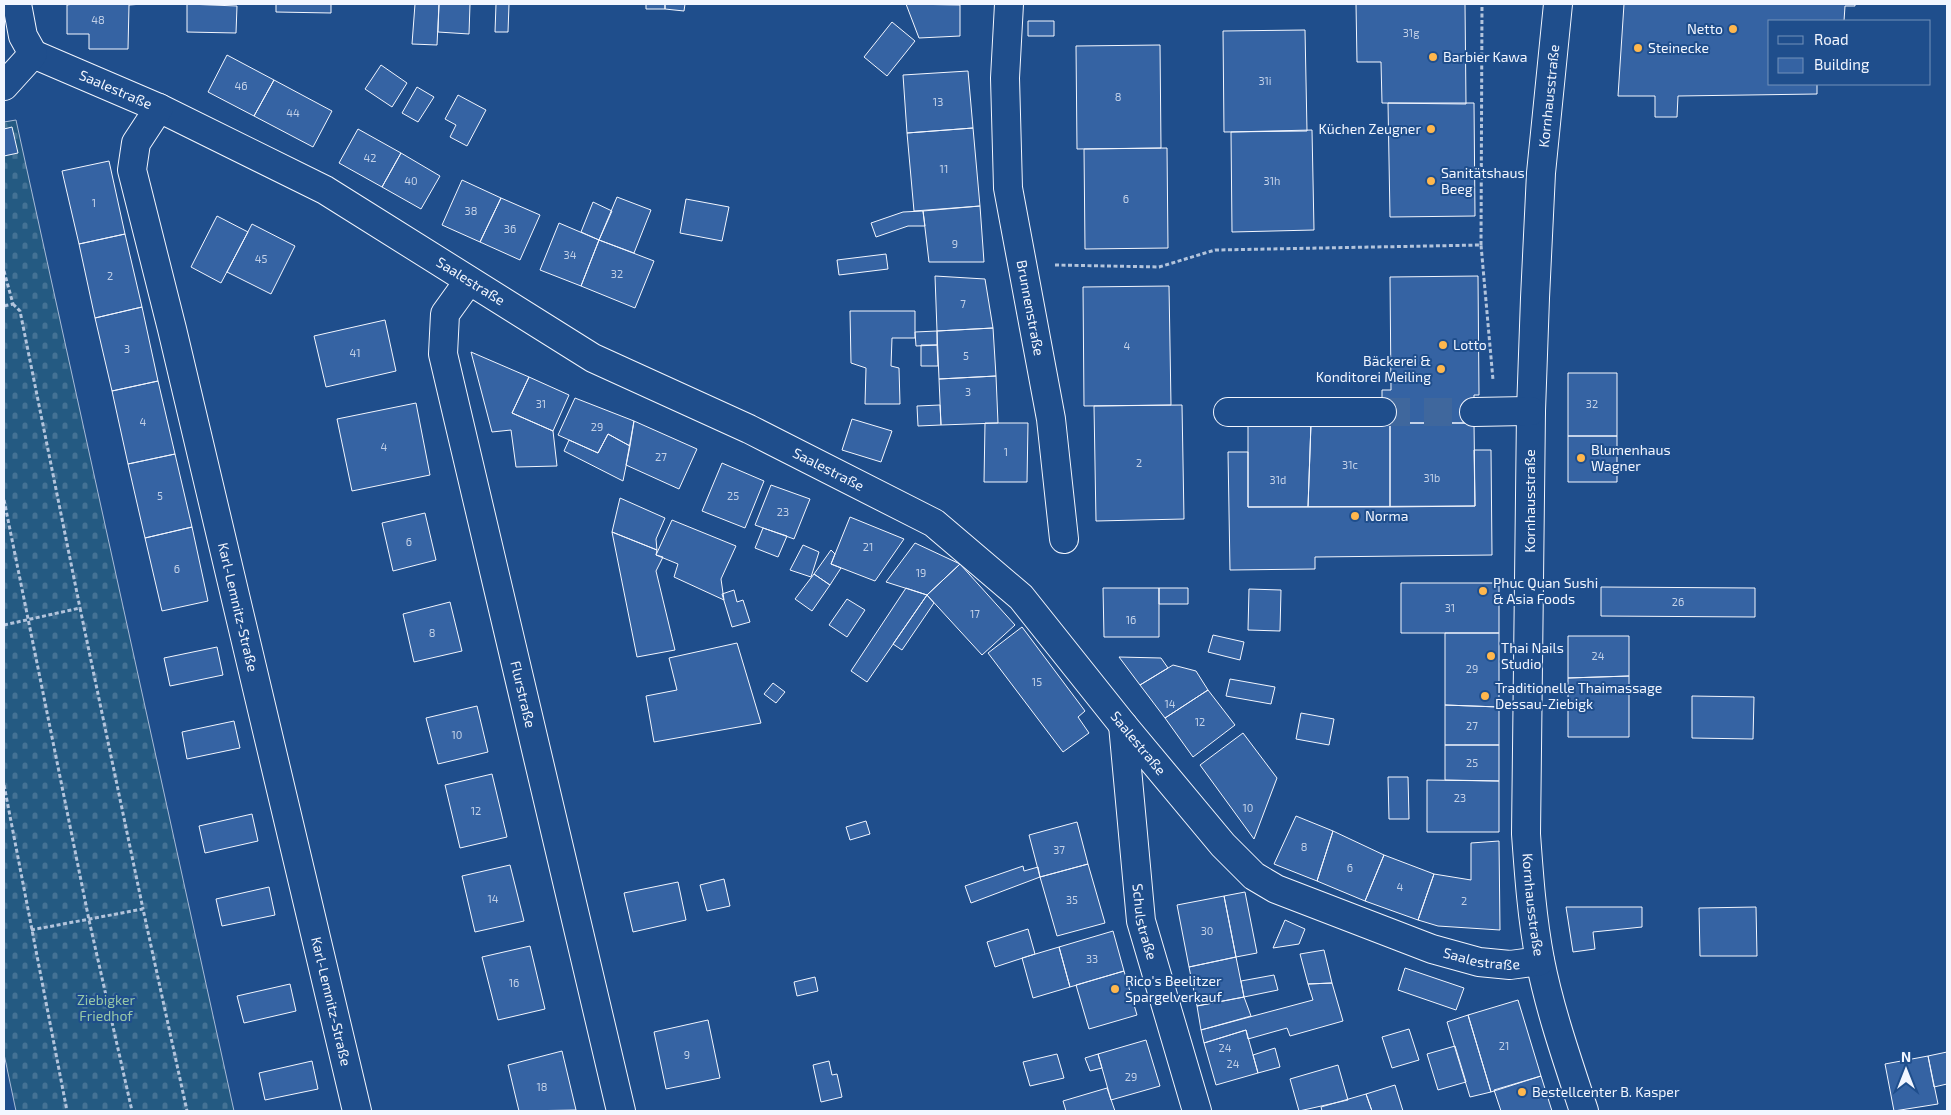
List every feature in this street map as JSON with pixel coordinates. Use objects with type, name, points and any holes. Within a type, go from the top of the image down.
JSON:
[{"type":"street","points":[[4,86],[33,54],[23,36],[17,4]]},
{"type":"street","name":"Brunnenstraße","points":[[1009,4],[1005,78],[1008,188],[1051,419],[1064,539]]},
{"type":"street","name":"Kornhausstraße","points":[[1558,4],[1541,173],[1531,411],[1526,834],[1530,897],[1540,961],[1561,1038],[1584,1111]]},
{"type":"street","name":"Saalestraße","points":[[33,54],[159,108],[325,190],[415,245],[468,282],[593,358],[749,429],[934,523],[1021,596],[1123,725],[1238,861],[1254,876],[1276,889],[1432,949],[1479,962],[1510,965],[1540,961]]},
{"type":"street","name":"Karl-Lemnitz-Straße","points":[[159,108],[136,144],[132,170],[174,338],[357,1111]]},
{"type":"street","name":"Flurstraße","points":[[468,282],[445,314],[443,354],[621,1111]]},
{"type":"street","points":[[1485,411],[1531,411]]},
{"type":"street","points":[[1228,412],[1382,412]]},
{"type":"street","name":"Schulstraße","points":[[1123,725],[1141,921],[1197,1111]]},
{"type":"path","points":[[1482,4],[1481,245],[1485,411]]},
{"type":"path","points":[[1022,264],[1159,267],[1215,250],[1481,245]]},
{"type":"path","points":[[4,271],[13,304],[20,311],[142,909],[187,1111]]},
{"type":"path","points":[[4,306],[13,304]]},
{"type":"path","points":[[4,500],[89,920],[132,1111]]},
{"type":"path","points":[[4,625],[80,608]]},
{"type":"path","points":[[4,785],[67,1111]]},
{"type":"path","points":[[31,930],[142,909]]},
{"type":"green space","name":"Ziebigker Friedhof","points":[[16,120],[234,1111],[16,1111],[4,1054],[4,122]]},
{"type":"building","points":[[143,4],[129,5],[128,49],[89,49],[89,34],[67,34],[67,5]]},
{"type":"building","points":[[187,4],[237,6],[236,33],[187,32]]},
{"type":"building","points":[[276,4],[331,4],[331,13],[276,12]]},
{"type":"building","points":[[415,4],[439,4],[437,45],[412,44]]},
{"type":"building","points":[[439,4],[470,4],[469,34],[438,32]]},
{"type":"building","points":[[496,4],[509,4],[508,32],[495,32]]},
{"type":"building","points":[[646,4],[665,4],[665,9],[646,9]]},
{"type":"building","points":[[665,4],[685,4],[684,11],[665,9]]},
{"type":"building","points":[[906,4],[960,5],[960,36],[919,38]]},
{"type":"building","points":[[1356,4],[1465,4],[1466,104],[1382,103],[1381,62],[1357,62]]},
{"type":"building","points":[[1624,4],[1855,4],[1855,6],[1845,6],[1844,20],[1768,20],[1768,85],[1817,85],[1817,94],[1678,96],[1677,117],[1655,117],[1655,96],[1618,96]]},
{"type":"building","points":[[1028,21],[1054,21],[1054,36],[1028,36]]},
{"type":"building","points":[[892,22],[915,41],[887,76],[864,57]]},
{"type":"building","points":[[1305,30],[1307,131],[1224,132],[1223,31]]},
{"type":"building","points":[[1160,45],[1161,148],[1077,149],[1076,46]]},
{"type":"building","points":[[227,55],[274,80],[254,116],[208,92]]},
{"type":"building","points":[[381,65],[407,83],[392,107],[365,89]]},
{"type":"building","points":[[968,71],[973,128],[907,133],[903,75]]},
{"type":"building","points":[[274,80],[332,111],[313,147],[254,116]]},
{"type":"building","points":[[417,87],[434,97],[418,122],[402,113]]},
{"type":"building","points":[[458,95],[486,110],[467,146],[450,137],[456,125],[445,119]]},
{"type":"building","points":[[1388,103],[1474,103],[1475,216],[1390,217]]},
{"type":"building","points":[[12,127],[18,153],[4,156],[4,129]]},
{"type":"building","points":[[973,128],[980,206],[914,211],[907,133]]},
{"type":"building","points":[[358,129],[401,153],[382,187],[339,163]]},
{"type":"building","points":[[1312,130],[1314,230],[1232,232],[1231,132]]},
{"type":"building","points":[[1167,148],[1168,248],[1085,249],[1084,149]]},
{"type":"building","points":[[401,153],[440,176],[421,209],[382,187]]},
{"type":"building","points":[[109,161],[125,234],[79,244],[62,171]]},
{"type":"building","points":[[462,180],[501,198],[480,242],[442,225]]},
{"type":"building","points":[[617,197],[651,210],[634,253],[599,240]]},
{"type":"building","points":[[501,198],[540,215],[520,260],[480,242]]},
{"type":"building","points":[[686,199],[729,207],[722,241],[680,233]]},
{"type":"building","points":[[593,202],[612,211],[599,240],[581,232]]},
{"type":"building","points":[[980,206],[984,262],[929,262],[923,211]]},
{"type":"building","points":[[923,211],[925,226],[908,226],[876,237],[871,223],[903,212]]},
{"type":"building","points":[[217,216],[248,232],[221,283],[191,267]]},
{"type":"building","points":[[559,223],[599,240],[581,286],[540,270]]},
{"type":"building","points":[[252,224],[295,246],[271,294],[227,272]]},
{"type":"building","points":[[125,234],[142,307],[95,318],[79,244]]},
{"type":"building","points":[[599,240],[654,261],[635,308],[581,286]]},
{"type":"building","points":[[886,254],[888,269],[839,275],[837,260]]},
{"type":"building","points":[[935,276],[985,279],[993,328],[937,331]]},
{"type":"building","points":[[1478,276],[1479,395],[1474,395],[1474,423],[1382,423],[1382,390],[1391,390],[1390,277]]},
{"type":"building","points":[[1169,286],[1171,405],[1084,406],[1083,287]]},
{"type":"building","points":[[142,307],[158,381],[112,391],[95,318]]},
{"type":"building","points":[[850,311],[915,311],[915,338],[892,338],[891,366],[899,368],[900,404],[865,404],[866,368],[851,363]]},
{"type":"building","points":[[385,320],[396,371],[326,387],[314,336]]},
{"type":"building","points":[[993,328],[996,376],[939,379],[937,331]]},
{"type":"building","points":[[937,331],[937,345],[916,346],[915,332]]},
{"type":"building","points":[[921,345],[937,345],[938,366],[921,366]]},
{"type":"building","points":[[471,352],[529,377],[512,413],[553,431],[557,466],[516,467],[511,430],[492,432]]},
{"type":"building","points":[[1568,373],[1617,373],[1617,436],[1568,436]]},
{"type":"building","points":[[996,376],[998,423],[941,425],[939,379]]},
{"type":"building","points":[[529,377],[569,395],[553,431],[512,413]]},
{"type":"building","points":[[158,381],[175,454],[128,464],[112,391]]},
{"type":"building","points":[[575,398],[634,421],[630,446],[608,434],[598,453],[558,435]]},
{"type":"building","points":[[416,403],[430,475],[352,491],[337,419]]},
{"type":"building","points":[[940,405],[941,425],[918,426],[917,406]]},
{"type":"building","points":[[1182,405],[1184,519],[1096,521],[1094,406]]},
{"type":"building","points":[[852,419],[892,431],[881,462],[842,450]]},
{"type":"building","points":[[634,421],[697,449],[679,489],[626,465]]},
{"type":"building","points":[[985,423],[1028,423],[1027,482],[984,482]]},
{"type":"building","points":[[1311,423],[1308,507],[1248,507],[1248,424]]},
{"type":"building","points":[[1311,423],[1390,423],[1390,507],[1308,507]]},
{"type":"building","points":[[1390,423],[1474,423],[1475,506],[1390,507]]},
{"type":"building","points":[[608,434],[630,446],[623,481],[564,451],[569,440],[598,453]]},
{"type":"building","points":[[1568,436],[1617,436],[1617,482],[1568,482]]},
{"type":"building","points":[[1474,450],[1491,450],[1492,555],[1315,557],[1315,569],[1230,570],[1228,452],[1248,452],[1248,507],[1475,506]]},
{"type":"building","points":[[175,454],[192,527],[145,538],[128,464]]},
{"type":"building","points":[[722,463],[764,481],[745,528],[702,511]]},
{"type":"building","points":[[771,485],[810,499],[794,539],[755,525]]},
{"type":"building","points":[[620,498],[665,518],[656,539],[657,550],[612,532]]},
{"type":"building","points":[[425,513],[436,560],[393,571],[382,523]]},
{"type":"building","points":[[850,517],[904,539],[875,581],[831,564]]},
{"type":"building","points":[[672,520],[736,546],[721,579],[724,600],[674,577],[678,564],[656,555]]},
{"type":"building","points":[[192,527],[208,601],[162,611],[145,538]]},
{"type":"building","points":[[763,528],[787,536],[778,557],[755,548]]},
{"type":"building","points":[[612,532],[657,550],[656,555],[663,557],[656,571],[675,650],[637,657]]},
{"type":"building","points":[[915,543],[960,564],[927,595],[886,582]]},
{"type":"building","points":[[803,545],[819,552],[811,577],[790,570]]},
{"type":"building","points":[[831,550],[835,554],[831,564],[841,568],[830,585],[814,574]]},
{"type":"building","points":[[960,564],[1015,625],[982,655],[927,595]]},
{"type":"building","points":[[814,574],[830,585],[812,611],[795,599]]},
{"type":"building","points":[[1401,583],[1499,583],[1499,633],[1401,633]]},
{"type":"building","points":[[1601,587],[1755,588],[1755,617],[1601,616]]},
{"type":"building","points":[[906,588],[927,595],[867,682],[851,671]]},
{"type":"building","points":[[1103,588],[1159,588],[1159,637],[1104,637]]},
{"type":"building","points":[[1159,588],[1188,588],[1188,604],[1159,604]]},
{"type":"building","points":[[1249,589],[1281,590],[1280,631],[1248,630]]},
{"type":"building","points":[[734,590],[737,602],[743,600],[750,622],[732,627],[722,594]]},
{"type":"building","points":[[927,595],[934,603],[902,650],[893,644]]},
{"type":"building","points":[[847,599],[865,610],[847,637],[829,625]]},
{"type":"building","points":[[450,602],[462,651],[414,662],[403,614]]},
{"type":"building","points":[[1022,627],[1085,711],[1078,717],[1089,733],[1063,752],[988,653]]},
{"type":"building","points":[[1445,633],[1499,633],[1499,707],[1445,705]]},
{"type":"building","points":[[1213,635],[1244,642],[1240,660],[1208,652]]},
{"type":"building","points":[[1568,636],[1629,636],[1629,676],[1568,678]]},
{"type":"building","points":[[737,643],[761,723],[654,742],[646,696],[677,690],[669,658]]},
{"type":"building","points":[[217,647],[223,675],[170,686],[164,658]]},
{"type":"building","points":[[1119,657],[1161,658],[1168,668],[1140,685]]},
{"type":"building","points":[[1173,665],[1196,671],[1208,690],[1165,718],[1140,685]]},
{"type":"building","points":[[1629,676],[1629,737],[1568,737],[1568,678]]},
{"type":"building","points":[[1230,679],[1275,687],[1271,704],[1226,696]]},
{"type":"building","points":[[773,683],[785,692],[776,703],[764,694]]},
{"type":"building","points":[[1208,690],[1235,725],[1193,757],[1165,718]]},
{"type":"building","points":[[1692,696],[1754,697],[1753,739],[1692,738]]},
{"type":"building","points":[[1445,705],[1499,707],[1499,745],[1445,745]]},
{"type":"building","points":[[477,706],[488,752],[438,764],[426,718]]},
{"type":"building","points":[[1301,713],[1334,719],[1329,745],[1296,739]]},
{"type":"building","points":[[234,721],[240,748],[187,759],[182,732]]},
{"type":"building","points":[[1243,733],[1277,778],[1254,839],[1200,765]]},
{"type":"building","points":[[1445,745],[1499,745],[1499,781],[1445,780]]},
{"type":"building","points":[[492,774],[507,837],[460,848],[445,785]]},
{"type":"building","points":[[1388,777],[1408,777],[1409,819],[1389,819]]},
{"type":"building","points":[[1427,780],[1499,781],[1499,832],[1427,832]]},
{"type":"building","points":[[252,814],[258,841],[205,853],[199,826]]},
{"type":"building","points":[[1296,816],[1333,831],[1317,881],[1274,864]]},
{"type":"building","points":[[866,821],[870,834],[850,840],[846,827]]},
{"type":"building","points":[[1077,822],[1088,864],[1040,877],[1029,835]]},
{"type":"building","points":[[1333,831],[1384,855],[1365,901],[1317,881]]},
{"type":"building","points":[[1499,841],[1500,930],[1438,926],[1418,920],[1434,874],[1471,880],[1471,843]]},
{"type":"building","points":[[1384,855],[1434,874],[1418,920],[1365,901]]},
{"type":"building","points":[[1088,864],[1105,923],[1057,936],[1040,877]]},
{"type":"building","points":[[510,865],[524,921],[475,932],[462,876]]},
{"type":"building","points":[[1023,866],[1024,871],[1038,867],[1040,877],[971,903],[965,886]]},
{"type":"building","points":[[724,879],[730,906],[707,911],[700,885]]},
{"type":"building","points":[[678,882],[686,920],[633,932],[624,893]]},
{"type":"building","points":[[269,887],[275,915],[222,926],[216,899]]},
{"type":"building","points":[[1245,892],[1257,953],[1236,957],[1224,896]]},
{"type":"building","points":[[1224,896],[1236,957],[1189,967],[1177,905]]},
{"type":"building","points":[[1566,907],[1642,907],[1642,927],[1593,932],[1595,949],[1573,952]]},
{"type":"building","points":[[1756,907],[1757,956],[1700,956],[1699,908]]},
{"type":"building","points":[[1285,920],[1305,929],[1299,944],[1273,948]]},
{"type":"building","points":[[1028,929],[1035,954],[995,967],[987,942]]},
{"type":"building","points":[[1113,931],[1124,971],[1070,987],[1059,947]]},
{"type":"building","points":[[530,946],[545,1009],[498,1020],[482,957]]},
{"type":"building","points":[[1059,947],[1070,987],[1033,998],[1022,958]]},
{"type":"building","points":[[1324,950],[1332,983],[1308,984],[1300,954]]},
{"type":"building","points":[[1236,957],[1244,997],[1197,1006],[1189,967]]},
{"type":"building","points":[[1405,968],[1464,988],[1456,1010],[1398,990]]},
{"type":"building","points":[[1124,971],[1137,1015],[1089,1029],[1076,985]]},
{"type":"building","points":[[1274,975],[1278,990],[1244,997],[1241,981]]},
{"type":"building","points":[[815,977],[818,991],[797,996],[794,982]]},
{"type":"building","points":[[1332,983],[1343,1021],[1290,1036],[1287,1028],[1248,1039],[1246,1030],[1204,1043],[1201,1030],[1313,1000],[1308,984]]},
{"type":"building","points":[[290,984],[296,1011],[244,1023],[237,996]]},
{"type":"building","points":[[1244,997],[1251,1016],[1201,1030],[1197,1006]]},
{"type":"building","points":[[1518,1000],[1541,1076],[1491,1092],[1468,1015]]},
{"type":"building","points":[[1468,1015],[1491,1092],[1470,1097],[1447,1022]]},
{"type":"building","points":[[708,1020],[720,1078],[666,1089],[654,1032]]},
{"type":"building","points":[[1409,1029],[1419,1060],[1392,1068],[1382,1037]]},
{"type":"building","points":[[1246,1030],[1258,1073],[1216,1085],[1204,1043]]},
{"type":"building","points":[[1146,1040],[1160,1086],[1111,1100],[1098,1054]]},
{"type":"building","points":[[1455,1046],[1466,1082],[1438,1090],[1427,1054]]},
{"type":"building","points":[[1275,1048],[1280,1067],[1258,1073],[1253,1055]]},
{"type":"building","points":[[562,1051],[576,1110],[519,1111],[508,1065]]},
{"type":"building","points":[[1947,1052],[1947,1084],[1934,1087],[1928,1056]]},
{"type":"building","points":[[1057,1054],[1064,1078],[1030,1086],[1023,1062]]},
{"type":"building","points":[[1098,1054],[1102,1068],[1090,1071],[1085,1058]]},
{"type":"building","points":[[1928,1056],[1938,1104],[1894,1111],[1885,1064]]},
{"type":"building","points":[[312,1061],[318,1089],[265,1100],[259,1073]]},
{"type":"building","points":[[829,1061],[832,1075],[837,1074],[842,1097],[821,1102],[813,1065]]},
{"type":"building","points":[[1338,1065],[1348,1100],[1299,1111],[1290,1079]]},
{"type":"building","points":[[1541,1076],[1552,1111],[1501,1111],[1494,1090]]},
{"type":"building","points":[[1395,1085],[1403,1111],[1372,1111],[1366,1094]]},
{"type":"building","points":[[1107,1088],[1115,1111],[1066,1111],[1063,1101]]},
{"type":"building","points":[[1366,1094],[1372,1111],[1322,1111],[1321,1107]]},
{"type":"tunnel","points":[[1382,412],[1474,412]]},
{"type":"place","name":"Netto","points":[[1733,29]]},
{"type":"place","name":"Steinecke","points":[[1638,48]]},
{"type":"place","name":"Barbier Kawa","points":[[1433,57]]},
{"type":"place","name":"Küchen Zeugner","points":[[1431,129]]},
{"type":"place","name":"Sanitätshaus Beeg","points":[[1431,181]]},
{"type":"place","name":"Lotto","points":[[1443,345]]},
{"type":"place","name":"Bäckerei & Konditorei Meiling","points":[[1441,369]]},
{"type":"place","name":"Blumenhaus Wagner","points":[[1581,458]]},
{"type":"place","name":"Norma","points":[[1355,516]]},
{"type":"place","name":"Phuc Quan Sushi & Asia Foods","points":[[1483,591]]},
{"type":"place","name":"Thai Nails Studio","points":[[1491,656]]},
{"type":"place","name":"Traditionelle Thaimassage Dessau-Ziebigk","points":[[1485,696]]},
{"type":"place","name":"Rico's Beelitzer Spargelverkauf","points":[[1115,989]]},
{"type":"place","name":"Bestellcenter B. Kasper","points":[[1522,1092]]}]
